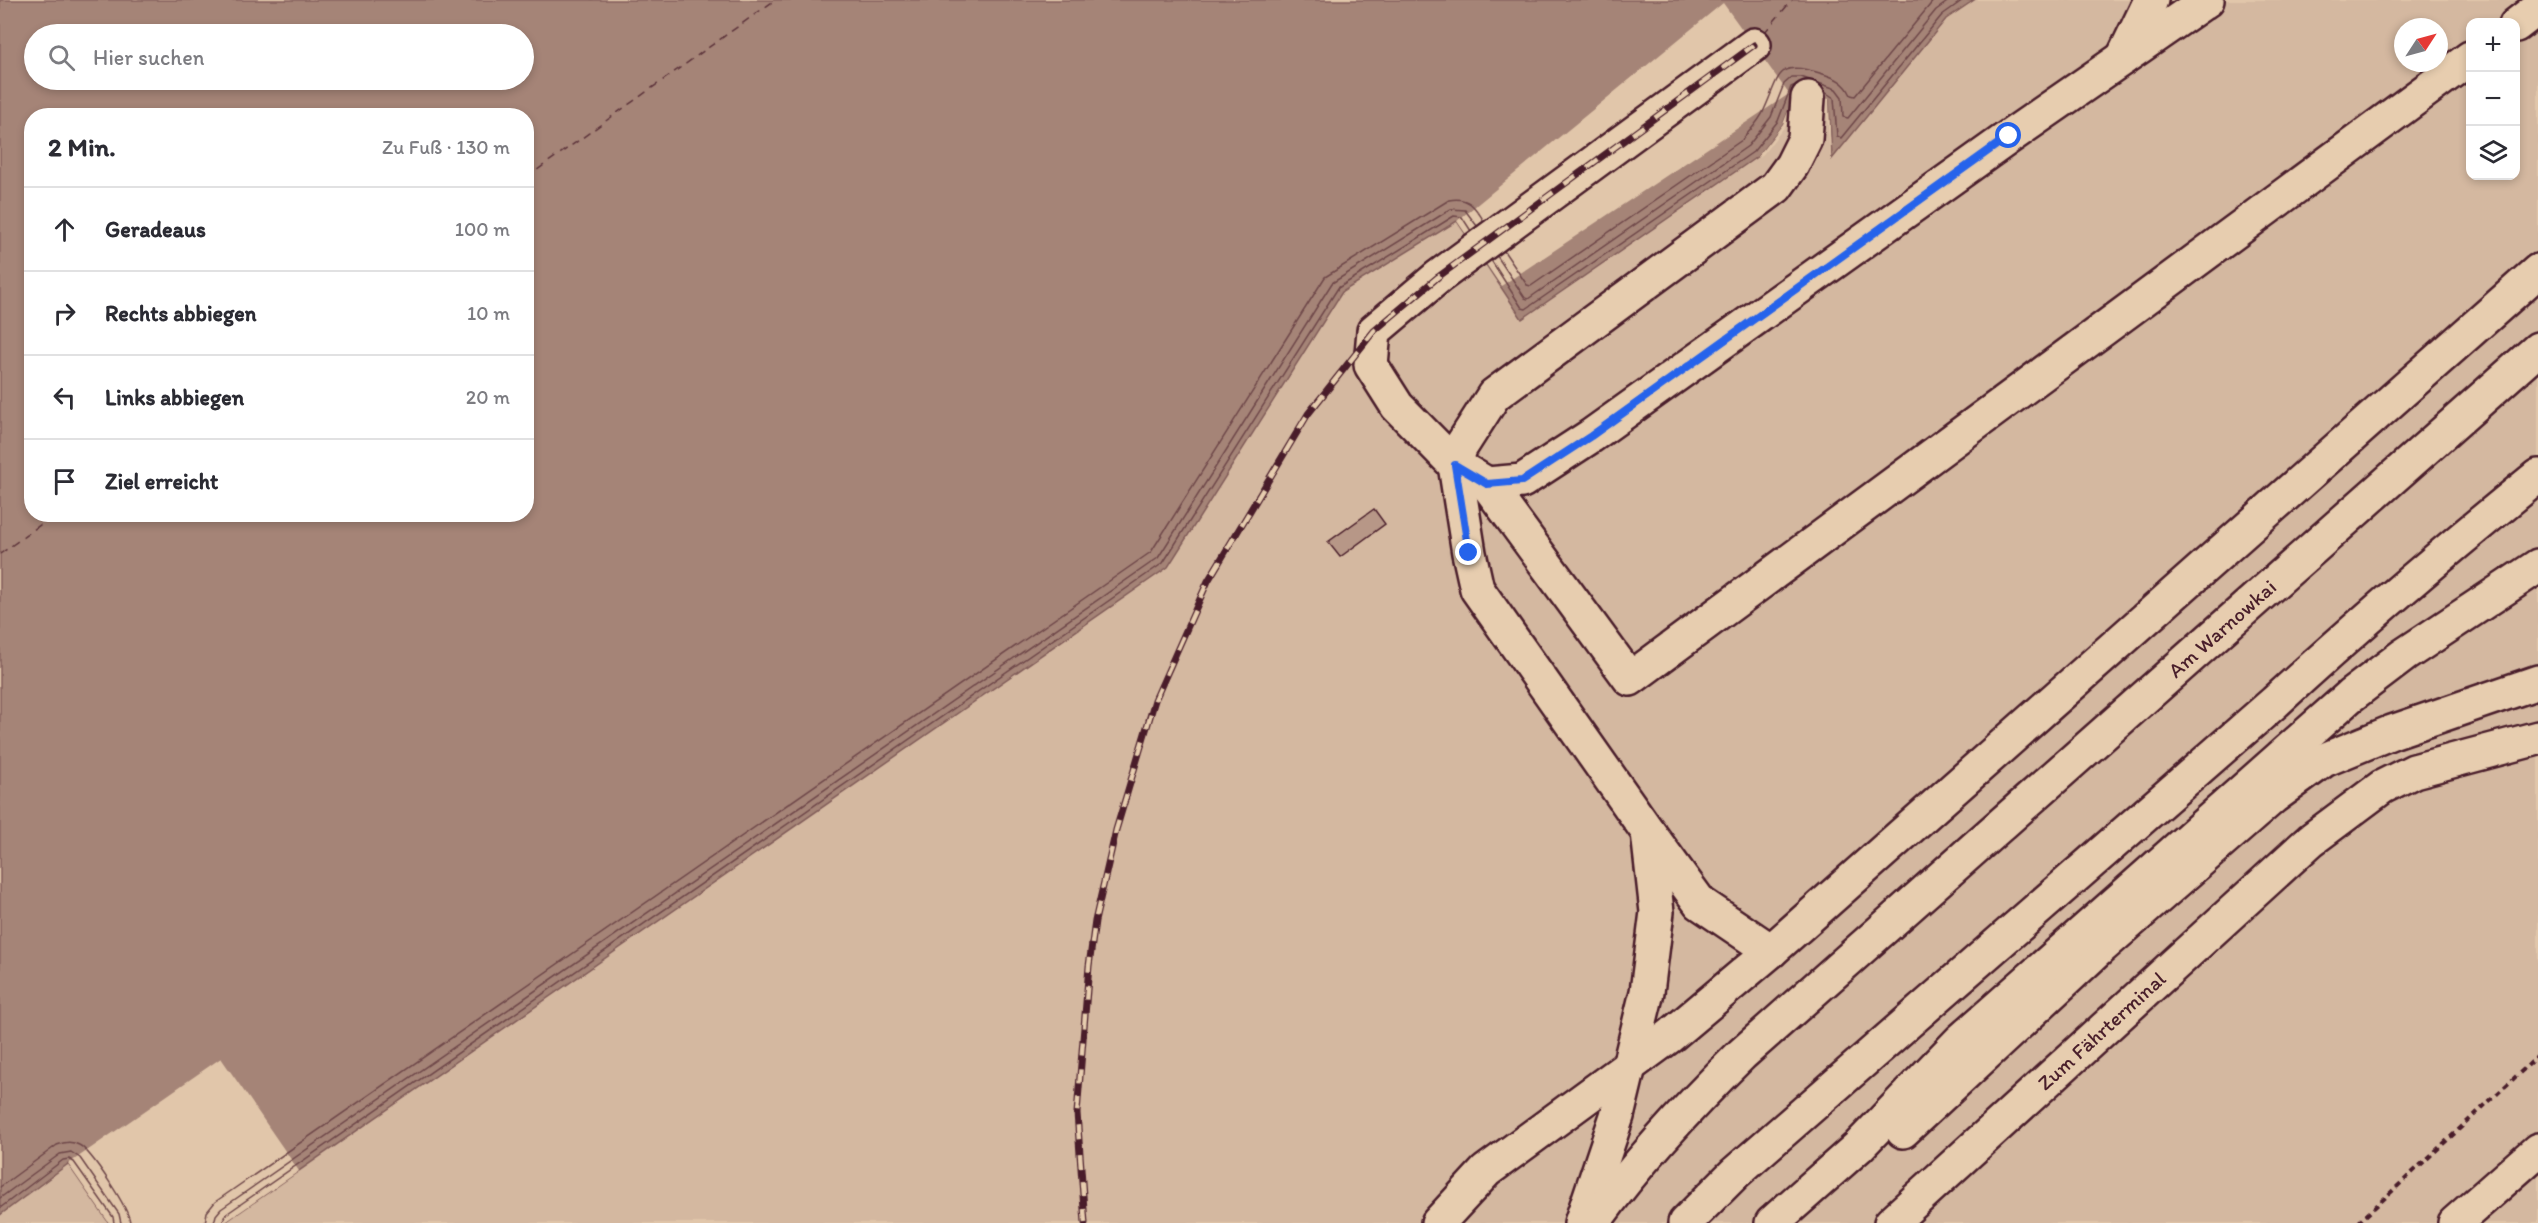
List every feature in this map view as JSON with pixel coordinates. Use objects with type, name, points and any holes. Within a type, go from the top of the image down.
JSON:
[{"type":"street","points":[[2123,59],[2151,0]]},
{"type":"street","points":[[1487,484],[1522,481],[1576,447],[2009,136],[2207,0]]},
{"type":"street","points":[[2520,22],[2538,8]]},
{"type":"street","points":[[1754,45],[1438,277],[1374,331],[1371,364],[1397,406],[1455,465],[1487,484],[1630,679],[2466,61]]},
{"type":"street","points":[[1771,951],[1700,903],[1477,589],[1455,465],[1460,448],[1494,395],[1776,187],[1792,165],[1805,139],[1808,99]]},
{"type":"street","points":[[1438,1223],[1486,1171],[1629,1067],[1771,951],[2538,271]]},
{"type":"street","name":"Am Warnowkai","points":[[1593,1223],[1634,1168],[1742,1054],[2538,349]]},
{"type":"street","points":[[1685,1223],[1735,1173],[2275,702],[2424,567],[2538,476]]},
{"type":"street","points":[[1772,1223],[1858,1147],[1961,1040],[2350,696],[2404,655],[2538,566]]},
{"type":"street","points":[[1802,1223],[2098,950],[2273,797],[2324,760],[2392,732],[2538,682]]},
{"type":"street","name":"Zum Fährterminal","points":[[1891,1223],[2311,840],[2382,787],[2414,771],[2538,738]]},
{"type":"street","points":[[1581,1223],[1617,1116],[1647,992],[1657,912],[1648,832]]},
{"type":"street","points":[[2455,1223],[2538,1150]]},
{"type":"path","points":[[2362,1223],[2360,1221],[2538,1056]]},
{"type":"shaded area","points":[[1974,0],[2538,0],[2538,1223],[0,1223],[0,1215],[68,1164],[1168,567],[1342,292],[1457,221],[1522,319],[1797,89],[1946,19]]},
{"type":"water","points":[[0,0],[1974,0],[1946,19],[1832,159],[1829,100],[1797,89],[1783,124],[1758,156],[1522,319],[1457,221],[1342,292],[1168,567],[224,1223],[109,1223],[68,1164],[0,1215]]},
{"type":"pier","points":[[1723,3],[1789,94],[1501,286],[1457,221]]},
{"type":"pier","points":[[1797,89],[1829,99],[1831,162],[1826,102],[1798,93],[1786,125],[1760,158],[1758,156],[1783,124]]},
{"type":"pier","points":[[221,1058],[299,1171],[224,1223],[109,1223],[68,1164]]},
{"type":"building","points":[[1374,509],[1385,524],[1340,557],[1328,542]]},
{"type":"ferry route","points":[[534,172],[775,0]]},
{"type":"ferry route","points":[[1764,33],[1792,0]]},
{"type":"ferry route","points":[[0,554],[44,522]]},
{"type":"railway","points":[[1085,1223],[1077,1113],[1095,921],[1116,830],[1155,700],[1208,581],[1308,414],[1374,331],[1438,277],[1754,45]]},
{"type":"route","points":[[1469,553],[1455,465],[1487,484],[1522,481],[1591,436],[2009,136]]}]
